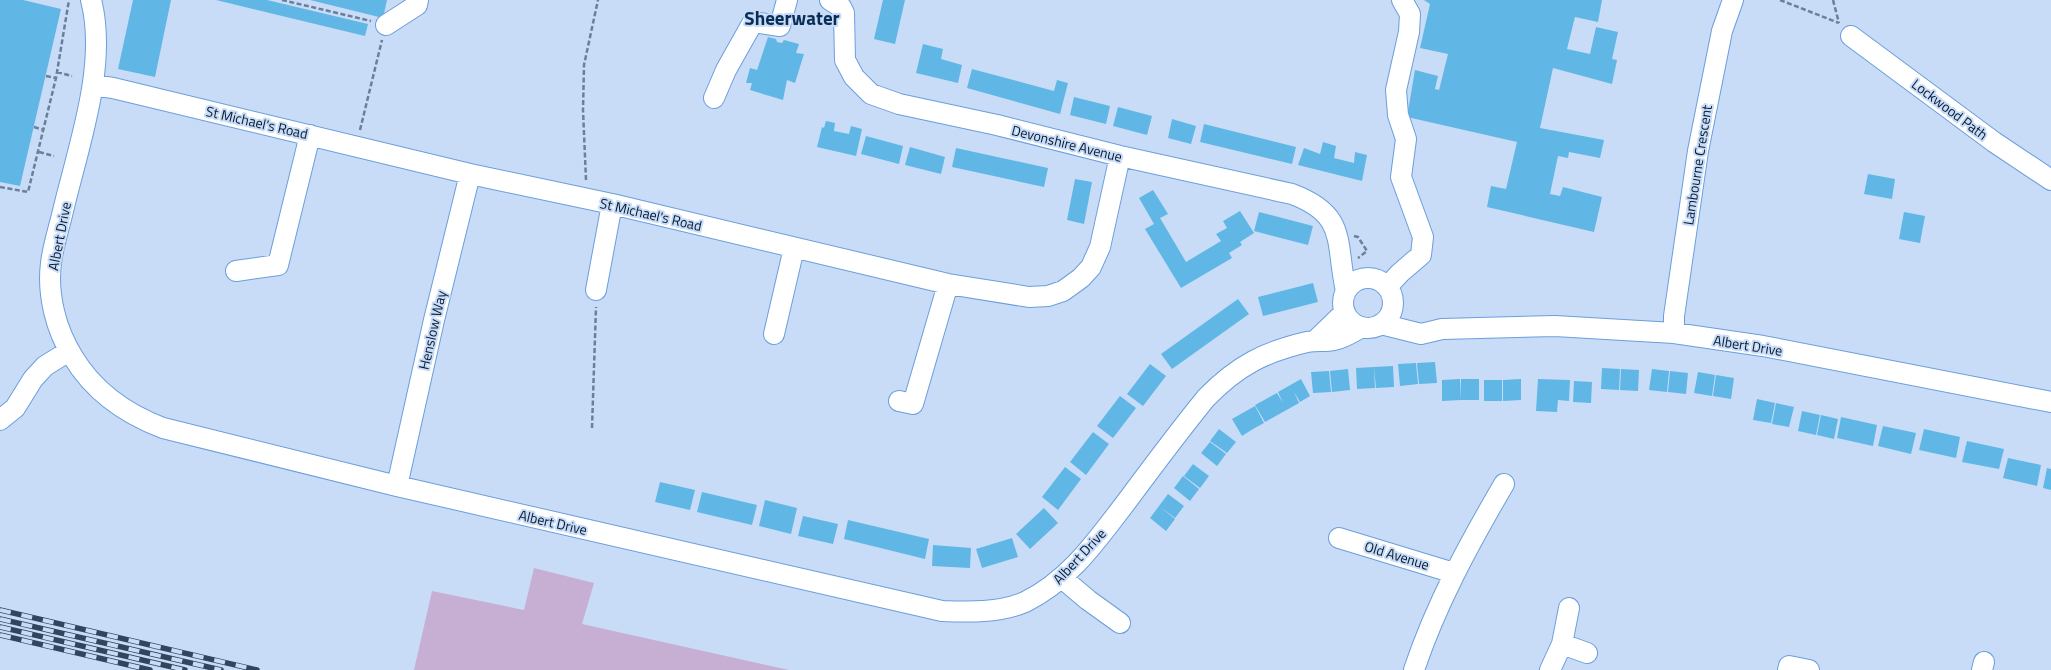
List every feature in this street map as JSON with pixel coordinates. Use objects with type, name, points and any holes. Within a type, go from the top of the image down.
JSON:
[{"type":"street","name":"Albert Drive","points":[[91,0],[94,11],[97,54],[93,85],[51,263],[50,282],[60,332],[69,351],[79,367],[96,386],[127,412],[163,428],[397,486],[942,611],[981,612],[1003,608],[1023,602],[1051,587],[1062,578],[1102,533],[1189,419],[1223,380],[1238,368],[1280,349],[1316,340],[1332,341],[1378,321],[1406,319],[1442,329],[1556,326],[1674,334],[1763,346],[2051,402]]},
{"type":"street","points":[[386,25],[417,5],[418,0]]},
{"type":"street","points":[[714,98],[726,70],[753,22],[780,26],[787,0]]},
{"type":"street","points":[[1387,287],[1421,255],[1423,237],[1401,178],[1406,139],[1398,115],[1396,90],[1409,32],[1410,14],[1402,0]]},
{"type":"street","name":"Lambourne Crescent","points":[[1674,334],[1674,316],[1698,151],[1720,40],[1733,0]]},
{"type":"street","name":"Devonshire Avenue","points":[[839,2],[845,19],[843,48],[845,60],[854,77],[871,94],[899,104],[1292,194],[1312,201],[1328,215],[1335,228],[1340,248],[1341,269],[1353,285]]},
{"type":"street","name":"Lockwood Path","points":[[1845,30],[1994,142],[2051,180]]},
{"type":"street","name":"St Michael's Road","points":[[93,85],[113,88],[470,174],[612,204],[948,284],[1029,297],[1048,296],[1063,290],[1087,272],[1097,256],[1120,156]]},
{"type":"street","points":[[236,271],[278,265],[310,135]]},
{"type":"street","name":"Henslow Way","points":[[397,486],[434,320],[470,174]]},
{"type":"street","points":[[596,290],[612,204]]},
{"type":"street","points":[[774,334],[794,248]]},
{"type":"street","points":[[1370,278],[1380,281],[1387,287],[1393,303],[1378,321],[1352,322],[1345,312],[1343,302],[1353,285],[1370,278]]},
{"type":"street","points":[[899,401],[913,404],[948,284]]},
{"type":"street","name":"Albert Drive","points":[[1316,340],[1345,312]]},
{"type":"street","points":[[0,420],[15,408],[33,379],[45,366],[69,351]]},
{"type":"street","points":[[1414,670],[1427,634],[1454,573],[1504,484]]},
{"type":"street","name":"Old Avenue","points":[[1339,538],[1454,573]]},
{"type":"street","points":[[1062,578],[1120,623]]},
{"type":"street","points":[[1550,670],[1562,644],[1569,608]]},
{"type":"street","points":[[1562,644],[1587,653]]},
{"type":"street","points":[[1788,670],[1789,666],[1809,670]]},
{"type":"path","points":[[0,187],[28,192],[56,78],[69,0]]},
{"type":"path","points":[[282,0],[386,25],[356,146]]},
{"type":"path","points":[[587,199],[583,110],[584,66],[598,0]]},
{"type":"path","points":[[1780,0],[1845,30]]},
{"type":"path","points":[[1834,0],[1845,30]]},
{"type":"path","points":[[57,72],[72,76]]},
{"type":"path","points":[[46,76],[56,78]]},
{"type":"path","points":[[34,128],[44,130]]},
{"type":"path","points":[[38,152],[54,156]]},
{"type":"path","points":[[592,428],[596,290]]},
{"type":"shaded area","points":[[534,568],[594,583],[582,624],[789,670],[414,670],[432,591],[524,610]]},
{"type":"building","points":[[0,0],[23,0],[61,9],[20,186],[0,182]]},
{"type":"building","points":[[133,0],[171,0],[155,77],[118,69]]},
{"type":"building","points":[[216,0],[267,0],[368,24],[365,36]]},
{"type":"building","points":[[310,0],[387,0],[383,18]]},
{"type":"building","points":[[883,0],[905,0],[895,44],[874,39]]},
{"type":"building","points":[[1424,0],[1602,0],[1598,22],[1575,17],[1567,49],[1590,54],[1596,27],[1618,32],[1612,59],[1617,60],[1612,84],[1553,68],[1540,128],[1604,140],[1600,158],[1569,152],[1568,158],[1558,156],[1550,194],[1560,196],[1563,187],[1602,197],[1594,232],[1487,207],[1491,186],[1506,189],[1517,142],[1407,117],[1415,70],[1438,76],[1435,89],[1439,90],[1448,54],[1420,48],[1430,4]]},
{"type":"building","points":[[768,37],[776,39],[777,42],[782,43],[784,40],[799,44],[796,53],[804,54],[795,83],[787,80],[783,100],[750,90],[752,83],[746,83],[750,68],[757,70]]},
{"type":"building","points":[[923,44],[943,49],[941,59],[962,65],[958,83],[916,73]]},
{"type":"building","points":[[972,69],[1054,91],[1057,80],[1068,83],[1060,114],[967,88]]},
{"type":"building","points":[[1074,97],[1110,106],[1106,124],[1070,115]]},
{"type":"building","points":[[1118,107],[1152,116],[1147,135],[1113,126]]},
{"type":"building","points":[[1172,119],[1196,126],[1191,144],[1168,138]]},
{"type":"building","points":[[826,121],[835,123],[834,131],[849,134],[851,126],[862,129],[856,156],[817,147],[822,127],[824,128]]},
{"type":"building","points":[[1204,124],[1296,147],[1292,164],[1200,142]]},
{"type":"building","points":[[866,136],[903,146],[899,164],[861,154]]},
{"type":"building","points":[[1323,142],[1336,146],[1334,158],[1354,163],[1355,152],[1367,155],[1362,181],[1298,165],[1304,148],[1320,154]]},
{"type":"building","points":[[910,147],[945,157],[941,174],[905,165]]},
{"type":"building","points":[[956,148],[1048,168],[1044,187],[952,167]]},
{"type":"building","points":[[1868,174],[1895,179],[1892,199],[1864,194]]},
{"type":"building","points":[[1075,179],[1092,182],[1084,224],[1067,220]]},
{"type":"building","points":[[1153,190],[1168,214],[1160,218],[1186,262],[1221,241],[1216,234],[1227,228],[1223,221],[1240,211],[1254,233],[1240,242],[1242,245],[1229,253],[1232,258],[1181,288],[1145,229],[1154,224],[1139,198]]},
{"type":"building","points":[[1259,212],[1313,226],[1308,245],[1254,231]]},
{"type":"building","points":[[1904,212],[1925,216],[1920,243],[1899,239]]},
{"type":"building","points":[[1313,283],[1318,302],[1263,316],[1258,297]]},
{"type":"building","points":[[1238,299],[1249,314],[1172,369],[1161,354]]},
{"type":"building","points":[[1435,362],[1437,383],[1419,384],[1417,363]]},
{"type":"building","points":[[1416,363],[1418,384],[1400,386],[1398,364]]},
{"type":"building","points":[[1150,364],[1166,376],[1143,406],[1127,394]]},
{"type":"building","points":[[1393,366],[1394,387],[1376,388],[1374,367]]},
{"type":"building","points":[[1374,367],[1375,388],[1357,389],[1356,368]]},
{"type":"building","points":[[1602,368],[1620,369],[1619,390],[1601,389]]},
{"type":"building","points":[[1348,369],[1350,390],[1332,392],[1330,371]]},
{"type":"building","points":[[1621,369],[1639,370],[1638,391],[1620,390]]},
{"type":"building","points":[[1652,369],[1669,371],[1667,392],[1649,390]]},
{"type":"building","points":[[1329,371],[1331,392],[1313,393],[1311,372]]},
{"type":"building","points":[[1670,371],[1688,373],[1686,394],[1668,392]]},
{"type":"building","points":[[1698,372],[1715,375],[1712,396],[1694,393]]},
{"type":"building","points":[[1716,375],[1734,378],[1731,399],[1713,396]]},
{"type":"building","points":[[1301,379],[1310,396],[1300,402],[1294,392],[1299,403],[1265,422],[1255,405],[1277,393],[1283,403],[1278,392]]},
{"type":"building","points":[[1460,379],[1461,400],[1442,401],[1442,380]]},
{"type":"building","points":[[1461,379],[1479,379],[1479,400],[1461,400]]},
{"type":"building","points":[[1521,379],[1521,400],[1503,401],[1503,380]]},
{"type":"building","points":[[1538,379],[1570,380],[1569,401],[1558,400],[1557,412],[1536,411]]},
{"type":"building","points":[[1484,380],[1502,380],[1502,401],[1484,401]]},
{"type":"building","points":[[1574,381],[1592,382],[1591,403],[1573,402]]},
{"type":"building","points":[[1120,396],[1136,408],[1113,438],[1097,426]]},
{"type":"building","points":[[1757,399],[1775,403],[1771,423],[1753,420]]},
{"type":"building","points":[[1776,403],[1794,407],[1789,427],[1772,424]]},
{"type":"building","points":[[1255,406],[1264,423],[1242,436],[1232,419]]},
{"type":"building","points":[[1802,411],[1820,415],[1816,435],[1798,431]]},
{"type":"building","points":[[1821,415],[1838,419],[1834,439],[1817,435]]},
{"type":"building","points":[[1841,417],[1877,425],[1873,446],[1837,438]]},
{"type":"building","points":[[1883,426],[1916,433],[1911,454],[1878,446]]},
{"type":"building","points":[[1219,429],[1236,442],[1227,453],[1210,441]]},
{"type":"building","points":[[1924,429],[1960,437],[1956,458],[1919,450]]},
{"type":"building","points":[[1093,432],[1109,444],[1086,475],[1070,462]]},
{"type":"building","points":[[1967,441],[2004,449],[1999,469],[1962,462]]},
{"type":"building","points":[[1210,442],[1226,454],[1217,466],[1201,453]]},
{"type":"building","points":[[2008,458],[2041,465],[2037,486],[2003,478]]},
{"type":"building","points":[[1193,464],[1209,476],[1200,488],[1184,476]]},
{"type":"building","points":[[1065,467],[1081,479],[1058,510],[1042,497]]},
{"type":"building","points":[[2047,468],[2051,469],[2051,490],[2043,488]]},
{"type":"building","points":[[1183,476],[1199,489],[1190,501],[1174,488]]},
{"type":"building","points":[[660,482],[695,490],[690,510],[655,502]]},
{"type":"building","points":[[702,492],[757,505],[752,525],[697,512]]},
{"type":"building","points":[[1168,494],[1184,506],[1175,518],[1159,506]]},
{"type":"building","points":[[765,500],[797,508],[791,534],[759,526]]},
{"type":"building","points":[[1159,506],[1175,519],[1166,531],[1150,518]]},
{"type":"building","points":[[1044,508],[1058,523],[1030,549],[1016,534]]},
{"type":"building","points":[[803,516],[838,524],[833,544],[798,536]]},
{"type":"building","points":[[848,520],[929,539],[925,559],[844,539]]},
{"type":"building","points":[[1012,538],[1018,557],[982,568],[976,549]]},
{"type":"building","points":[[933,545],[971,548],[970,568],[932,566]]},
{"type":"railway","points":[[0,610],[257,670]]},
{"type":"railway","points":[[0,619],[221,670]]},
{"type":"railway","points":[[0,627],[185,670]]},
{"type":"railway","points":[[0,635],[150,670]]},
{"type":"district","name":"Sheerwater","points":[[792,17]]}]
